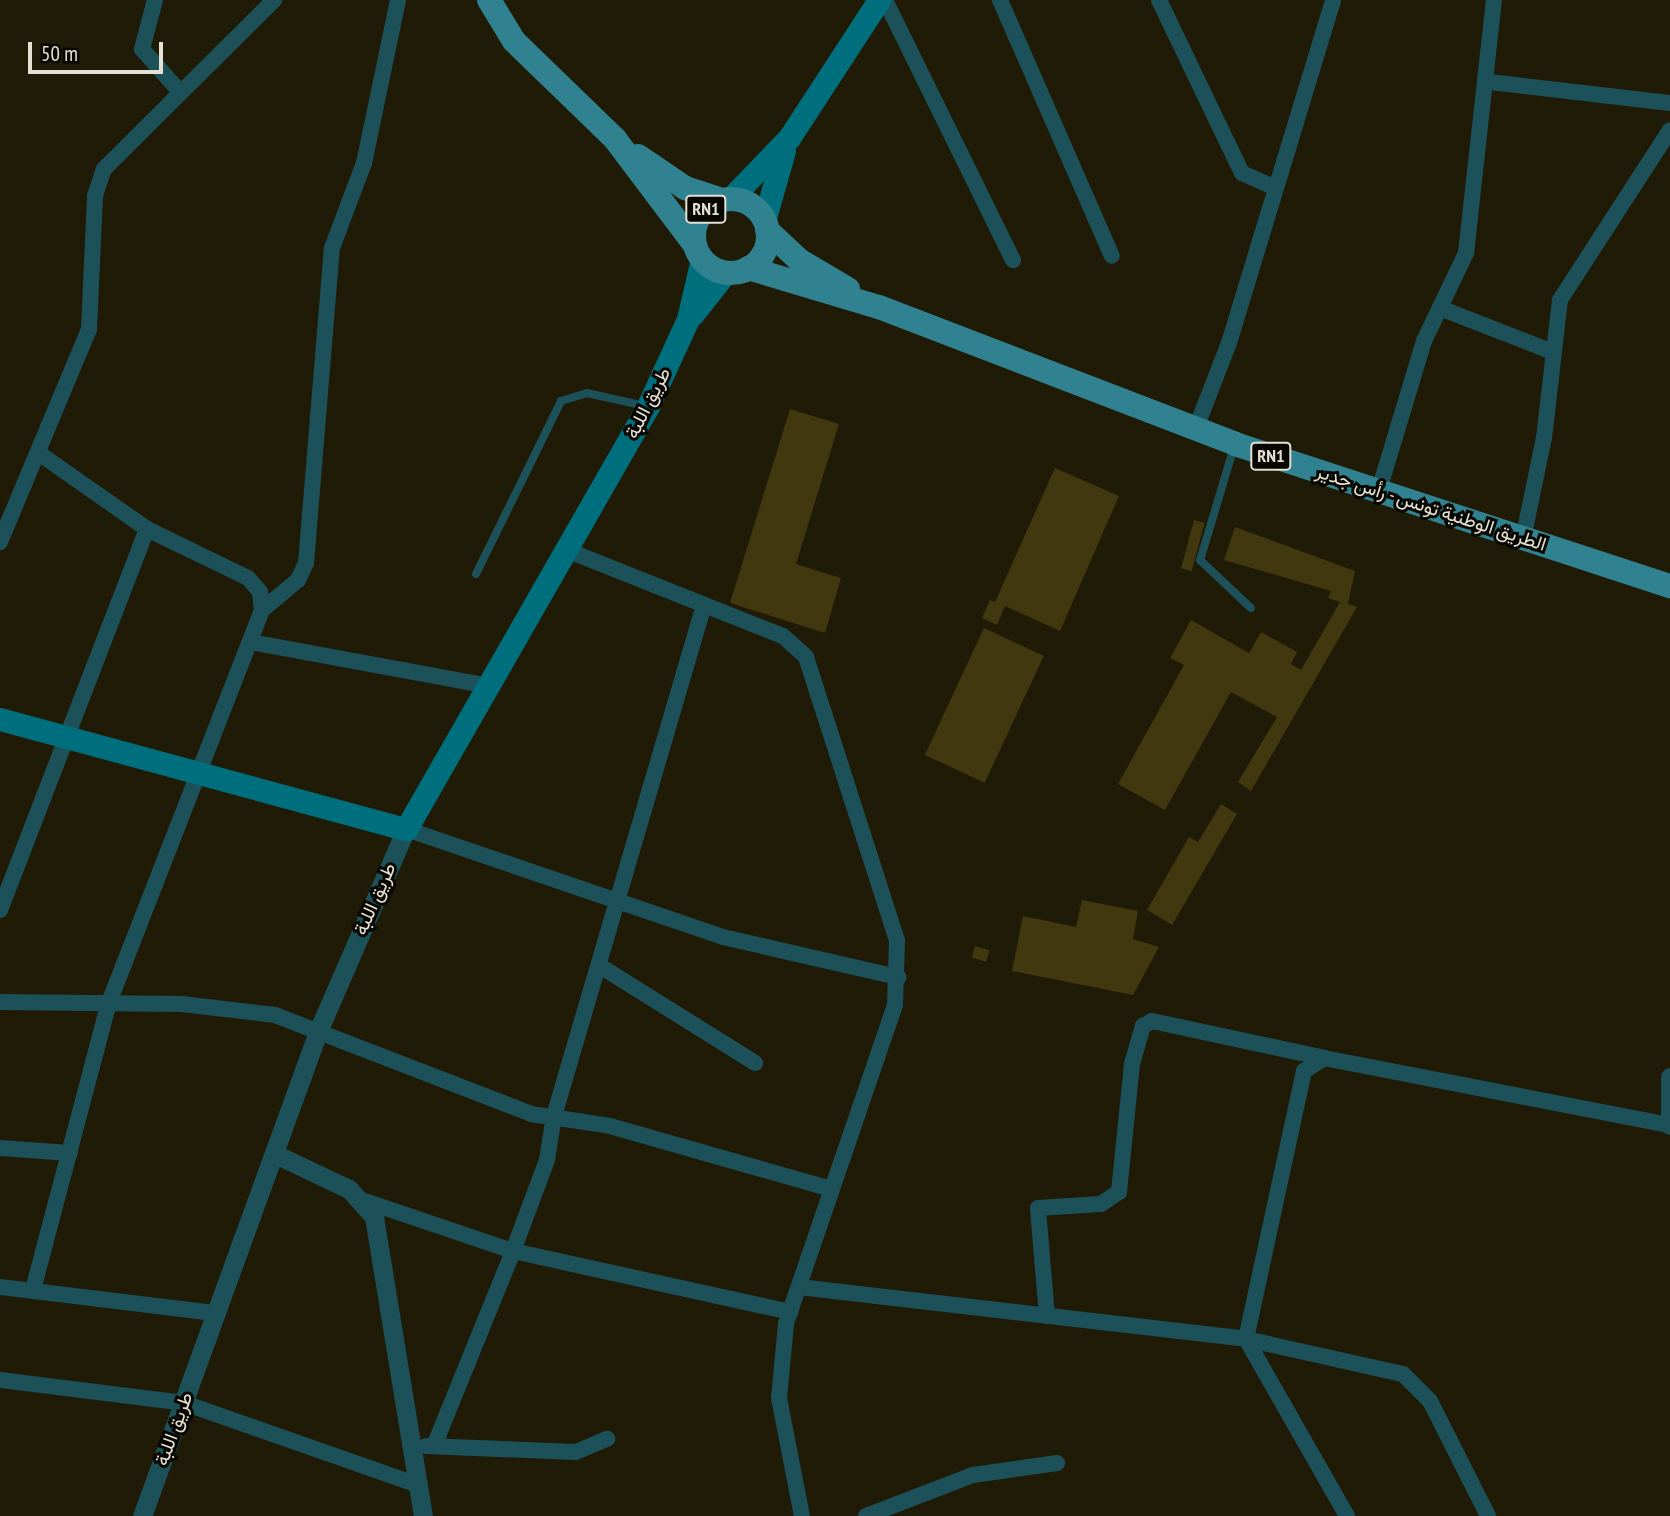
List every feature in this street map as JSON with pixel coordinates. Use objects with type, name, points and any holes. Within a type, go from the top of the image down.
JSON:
[{"type":"main road","name":"RN1","points":[[489,0],[514,41],[615,139],[685,188],[750,205],[766,225]]},
{"type":"main road","points":[[726,199],[789,138],[879,0]]},
{"type":"main road","points":[[737,270],[765,248],[766,225],[789,138]]},
{"type":"main road","name":"RN1","points":[[615,139],[699,252],[737,270]]},
{"type":"main road","name":"RN1","points":[[699,252],[696,222],[726,199]]},
{"type":"main road","name":"الطريق الوطنية تونس - رأس جدير","points":[[766,225],[799,260],[878,307]]},
{"type":"main road","name":"طريق اللبة","points":[[407,829],[569,551],[648,406],[688,320],[699,252]]},
{"type":"main road","name":"الطريق الوطنية تونس - رأس جدير","points":[[737,270],[878,307],[1235,444],[1670,586]]},
{"type":"main road","name":"طريق اللبة","points":[[688,320],[737,270]]},
{"type":"main road","points":[[0,719],[407,829]]},
{"type":"street","points":[[155,0],[142,49],[180,92]]},
{"type":"street","points":[[0,541],[40,454],[92,316],[99,181],[115,156],[274,0]]},
{"type":"street","points":[[262,610],[298,580],[306,563],[332,248],[364,163],[398,0]]},
{"type":"street","points":[[885,0],[1013,260]]},
{"type":"street","points":[[1000,0],[1112,257]]},
{"type":"street","points":[[1159,0],[1242,173],[1275,188]]},
{"type":"street","points":[[1196,428],[1333,0]]},
{"type":"street","points":[[1379,490],[1440,308],[1466,253],[1490,82],[1494,0]]},
{"type":"street","points":[[1490,82],[1670,103]]},
{"type":"street","points":[[1523,539],[1544,438],[1553,352],[1567,281],[1670,130]]},
{"type":"street","points":[[1440,308],[1553,352]]},
{"type":"street","points":[[33,1290],[71,1153],[108,1002],[262,610],[260,592],[248,578],[147,529],[40,454]]},
{"type":"street","points":[[0,910],[64,736],[147,529]]},
{"type":"street","points":[[569,551],[783,636],[806,657],[897,941],[898,977],[895,1005],[790,1312],[779,1398],[802,1516]]},
{"type":"street","points":[[434,1446],[547,1160],[554,1116],[704,605]]},
{"type":"street","points":[[250,642],[490,686]]},
{"type":"street","points":[[407,829],[723,937],[898,977]]},
{"type":"street","name":"طريق اللبة","points":[[142,1516],[319,1029],[407,829]]},
{"type":"street","points":[[600,966],[755,1063]]},
{"type":"street","points":[[0,1002],[108,1002],[230,1009],[319,1029],[485,1098],[665,1140],[831,1189]]},
{"type":"street","points":[[1047,1316],[1038,1208],[1101,1204],[1119,1192],[1132,1065],[1143,1026],[1152,1021],[1324,1058],[1670,1125],[1670,1077]]},
{"type":"street","points":[[1324,1058],[1304,1072],[1297,1095],[1246,1339],[1347,1516]]},
{"type":"street","points":[[0,1148],[71,1153]]},
{"type":"street","points":[[275,1154],[365,1201],[513,1251],[790,1312]]},
{"type":"street","points":[[365,1201],[374,1217],[423,1516]]},
{"type":"street","points":[[0,1287],[214,1313]]},
{"type":"street","points":[[799,1287],[1246,1339],[1333,1355],[1403,1374],[1418,1385],[1488,1516]]},
{"type":"street","points":[[0,1380],[184,1403],[418,1485]]},
{"type":"street","points":[[413,1445],[576,1452],[607,1439]]},
{"type":"street","points":[[866,1516],[973,1475],[1057,1463]]},
{"type":"lane","points":[[476,574],[561,401],[587,393],[648,406]]},
{"type":"lane","points":[[1235,444],[1200,560],[1251,608]]},
{"type":"building","points":[[790,409],[839,424],[796,564],[841,578],[825,633],[730,603]]},
{"type":"building","points":[[1055,468],[1119,496],[1060,631],[1005,606],[997,625],[982,618],[990,600],[995,602]]},
{"type":"building","points":[[1194,520],[1205,523],[1192,571],[1181,568]]},
{"type":"building","points":[[1235,527],[1355,571],[1348,604],[1357,607],[1251,791],[1238,782],[1277,717],[1231,692],[1165,810],[1118,784],[1184,665],[1170,658],[1191,620],[1249,653],[1261,632],[1297,652],[1291,664],[1301,670],[1340,602],[1328,598],[1331,591],[1224,560]]},
{"type":"building","points":[[984,628],[1044,656],[985,783],[925,755]]},
{"type":"building","points":[[1221,804],[1237,814],[1172,925],[1147,910],[1189,837],[1198,842]]},
{"type":"building","points":[[1082,900],[1138,911],[1133,939],[1159,947],[1133,995],[1012,971],[1023,916],[1076,927]]},
{"type":"building","points":[[975,946],[989,950],[986,962],[972,958]]}]
